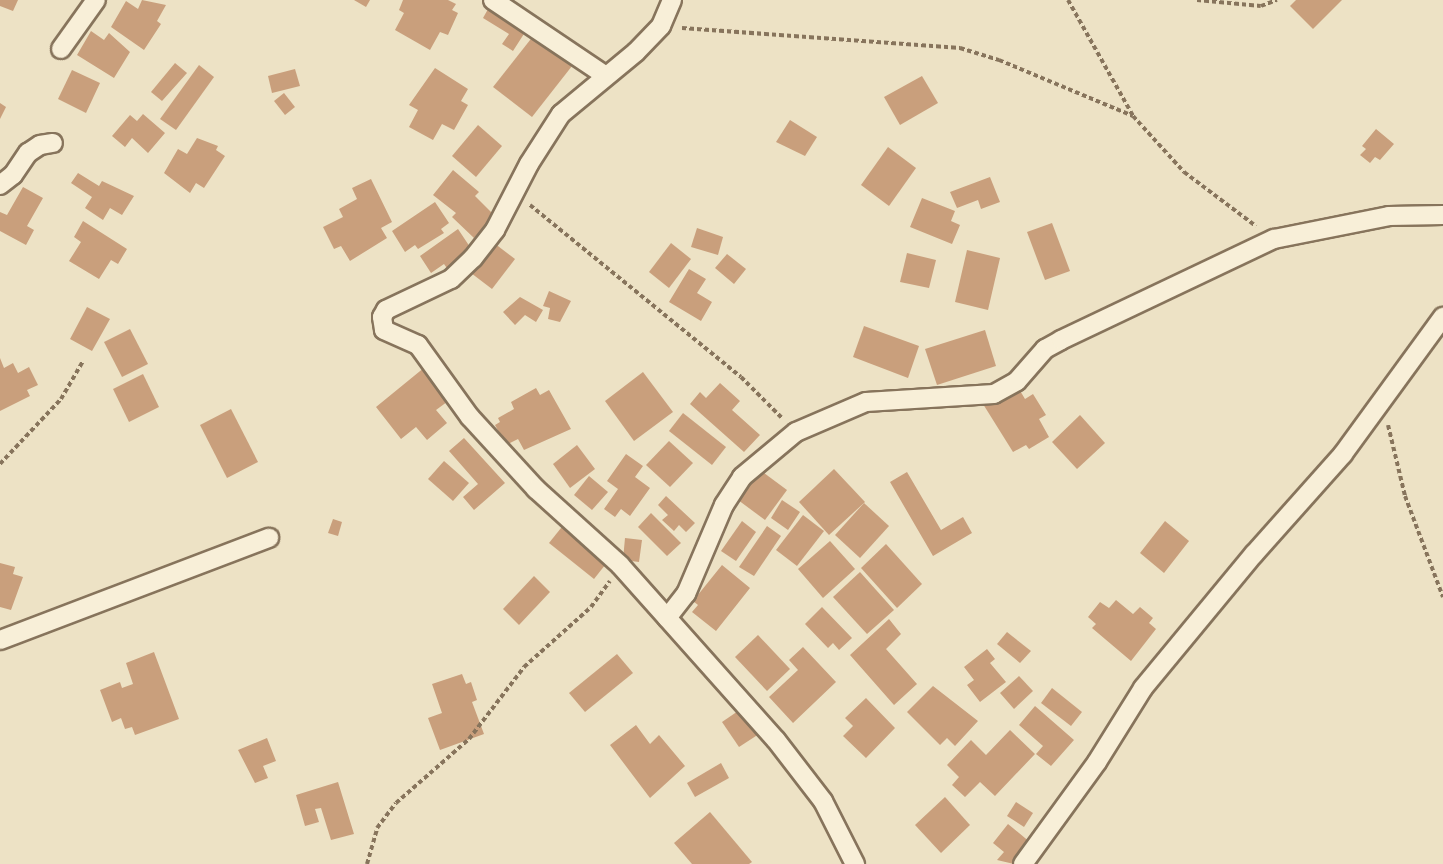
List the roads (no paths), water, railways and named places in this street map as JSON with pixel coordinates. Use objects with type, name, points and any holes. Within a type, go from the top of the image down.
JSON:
[{"type":"street","points":[[61,49],[96,0]]},
{"type":"street","points":[[493,0],[606,76]]},
{"type":"street","points":[[672,0],[661,26],[561,114],[495,230],[473,258],[451,279],[386,310],[382,317],[384,330],[418,345],[470,417],[536,489],[620,565],[776,740],[817,792],[855,864]]},
{"type":"street","points":[[0,185],[13,175],[28,153],[40,145],[53,143]]},
{"type":"street","points":[[667,618],[690,586],[724,505],[742,477],[796,432],[866,402],[994,394],[1017,381],[1053,345],[1274,239],[1389,216],[1443,215]]},
{"type":"street","points":[[1023,864],[1098,762],[1143,688],[1254,554],[1343,454],[1443,317]]},
{"type":"street","points":[[0,640],[269,538]]}]
